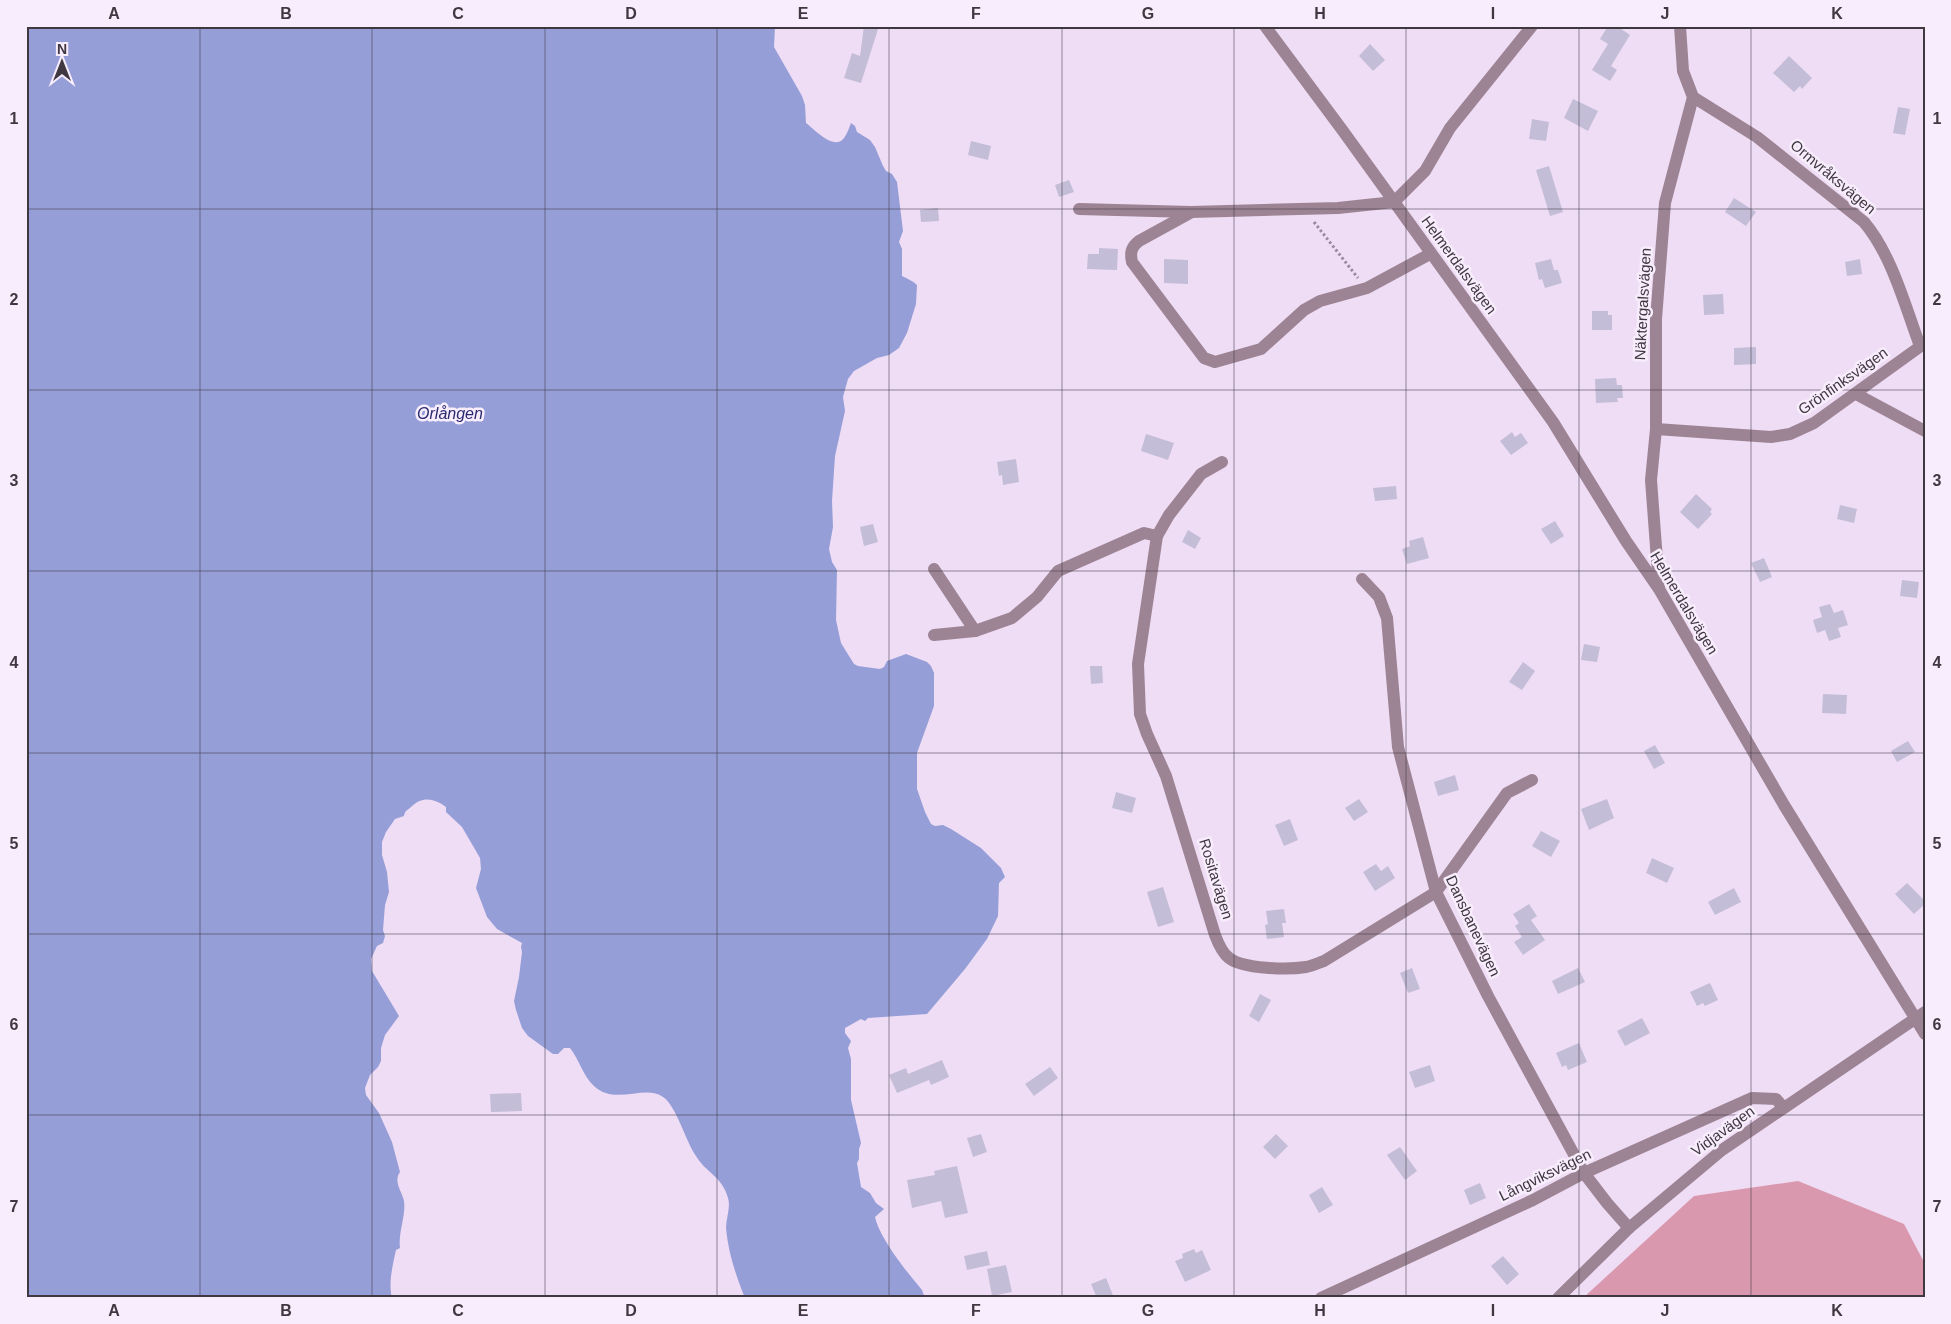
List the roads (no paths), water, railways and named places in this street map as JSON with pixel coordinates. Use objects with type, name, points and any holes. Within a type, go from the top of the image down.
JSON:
[{"type":"street","name":"Helmerdalsvägen","points":[[1264,26],[1553,422],[1626,541],[1659,589],[1784,805],[1920,1016],[1925,1034]]},
{"type":"street","points":[[1079,209],[1191,212],[1338,208],[1394,202],[1425,171],[1450,128],[1532,26]]},
{"type":"street","points":[[1680,26],[1683,71],[1693,97]]},
{"type":"street","name":"Ormvråksvägen","points":[[1693,97],[1757,137],[1864,222],[1876,238],[1886,257],[1922,345]]},
{"type":"street","name":"Näktergalsvägen","points":[[1659,589],[1651,480],[1656,428],[1656,319],[1665,203],[1693,97]]},
{"type":"street","points":[[1191,212],[1133,246],[1130,255],[1132,262],[1204,358],[1215,362],[1261,349],[1304,310],[1320,302],[1367,288],[1430,254]]},
{"type":"street","name":"Grönfinksvägen","points":[[1656,428],[1781,436],[1790,434],[1814,423],[1922,345]]},
{"type":"street","points":[[1856,394],[1925,431]]},
{"type":"street","name":"Rositavägen","points":[[1222,462],[1201,474],[1169,515],[1157,536],[1138,664],[1140,714],[1166,776],[1218,941],[1228,958],[1242,965],[1289,969],[1308,967],[1324,960],[1436,892],[1507,793],[1532,780]]},
{"type":"street","points":[[934,635],[975,631],[1012,618],[1037,597],[1058,571],[1144,533],[1157,536]]},
{"type":"street","points":[[934,569],[975,631]]},
{"type":"street","name":"Dansbanevägen","points":[[1362,579],[1379,597],[1387,618],[1398,748],[1436,892],[1496,1013],[1584,1173],[1629,1228]]},
{"type":"street","name":"Vidjavägen","points":[[1558,1298],[1629,1228],[1722,1150],[1920,1016]]},
{"type":"street","name":"Långviksvägen","points":[[1321,1298],[1532,1200],[1584,1173],[1752,1098],[1776,1099],[1783,1107]]},
{"type":"water","name":"Orlången","points":[[26,26],[775,26],[774,47],[802,96],[805,105],[806,123],[825,138],[835,142],[844,138],[851,123],[855,126],[857,132],[870,140],[875,147],[886,171],[892,174],[897,182],[903,231],[899,242],[902,249],[902,276],[917,285],[916,304],[907,333],[899,348],[889,355],[877,358],[854,371],[848,379],[843,397],[845,411],[835,456],[832,501],[833,527],[829,549],[832,562],[837,570],[836,620],[841,643],[854,664],[858,666],[880,669],[884,667],[887,661],[906,654],[927,662],[931,666],[934,673],[934,706],[917,753],[917,789],[925,812],[931,824],[935,826],[943,825],[981,848],[1001,868],[1005,877],[999,883],[998,916],[987,939],[965,969],[927,1014],[868,1018],[865,1021],[861,1019],[845,1028],[845,1033],[851,1041],[848,1048],[851,1059],[851,1100],[861,1143],[857,1163],[861,1187],[870,1193],[876,1203],[884,1209],[875,1217],[882,1235],[922,1290],[925,1298],[745,1298],[736,1273],[726,1228],[729,1201],[722,1185],[696,1156],[677,1115],[668,1101],[656,1094],[620,1095],[602,1092],[590,1082],[570,1048],[564,1048],[558,1054],[553,1054],[528,1036],[522,1028],[514,1001],[519,977],[522,943],[497,929],[487,917],[476,888],[481,869],[480,858],[462,827],[446,812],[446,807],[433,800],[424,800],[415,803],[404,816],[395,819],[382,842],[382,855],[387,872],[389,892],[385,905],[383,930],[385,936],[383,943],[377,946],[371,959],[372,971],[399,1016],[385,1035],[381,1048],[381,1061],[370,1075],[365,1088],[366,1095],[379,1113],[392,1142],[400,1172],[397,1179],[404,1201],[400,1248],[396,1250],[391,1274],[392,1298],[26,1298]]}]
